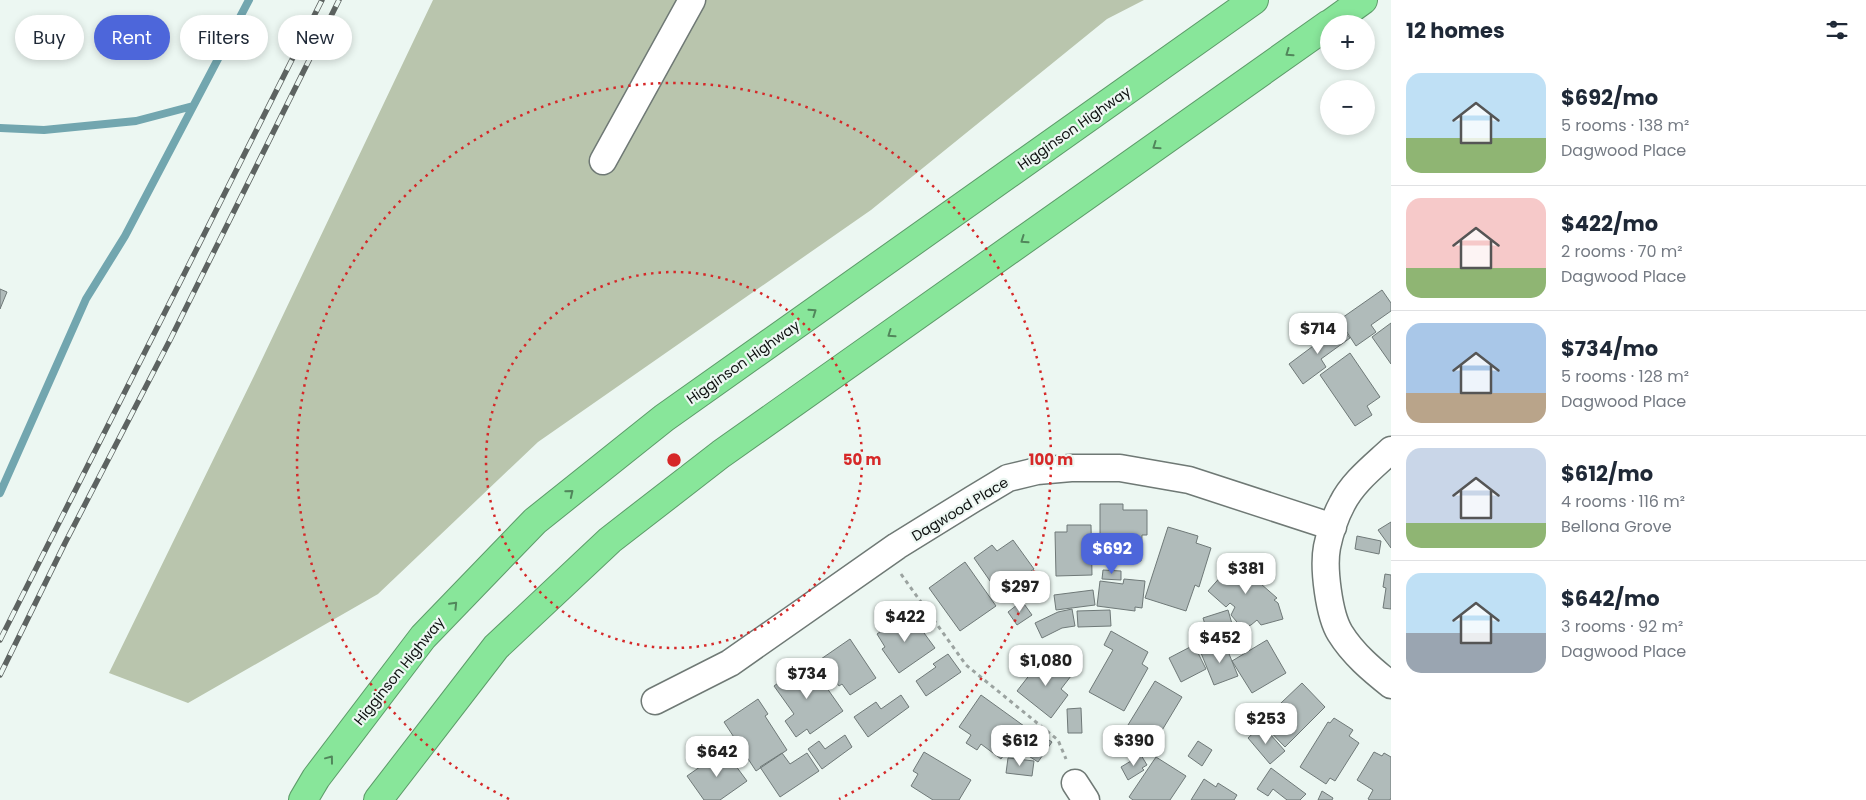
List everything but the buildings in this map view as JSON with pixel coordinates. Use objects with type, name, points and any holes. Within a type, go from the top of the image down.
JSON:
[{"type":"highway","name":"Higginson Highway","points":[[303,800],[316,778],[423,637],[535,521],[664,418],[1254,0]]},
{"type":"highway","points":[[1342,15],[1363,0]]},
{"type":"highway","points":[[378,800],[496,647],[610,540],[721,454],[1320,30]]},
{"type":"street","points":[[603,161],[692,0]]},
{"type":"street","points":[[1391,450],[1357,482],[1342,503],[1326,549],[1327,583],[1332,612],[1340,633],[1366,665],[1391,685]]},
{"type":"street","name":"Dagwood Place","points":[[654,701],[730,663],[886,553],[1008,478],[1037,471],[1071,468],[1120,468],[1189,480],[1333,526]]},
{"type":"path","points":[[886,553],[966,665],[1058,740],[1080,791]]},
{"type":"green space","points":[[433,0],[1144,0],[1107,19],[871,210],[538,442],[378,594],[188,703],[109,673],[255,374]]},
{"type":"waterway","points":[[0,493],[86,299],[125,236],[249,0]]},
{"type":"waterway","points":[[0,128],[44,130],[136,121],[193,106]]},
{"type":"railway","points":[[0,640],[322,0]]},
{"type":"railway","points":[[0,675],[65,543],[171,338],[339,0]]}]
